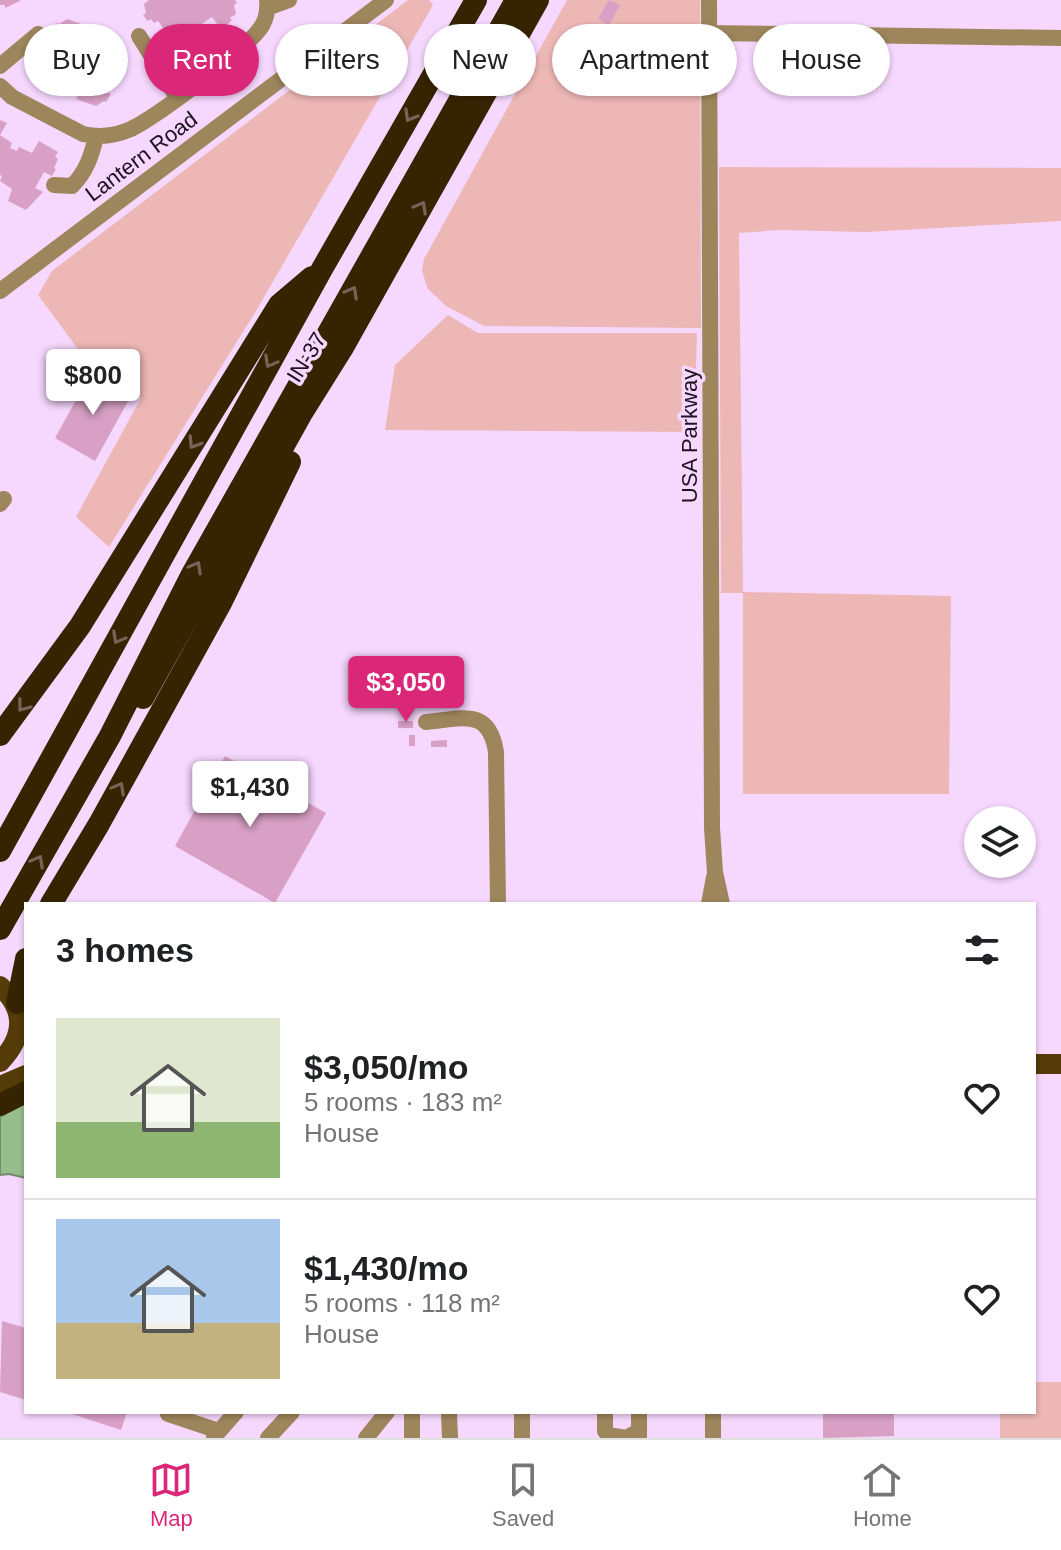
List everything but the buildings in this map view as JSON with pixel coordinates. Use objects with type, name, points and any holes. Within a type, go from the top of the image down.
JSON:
[{"type":"highway","points":[[0,851],[322,269],[476,0]]},
{"type":"highway","points":[[0,929],[110,736],[191,576],[516,0]]},
{"type":"highway","name":"IN-37","points":[[110,736],[148,693],[302,413],[342,349],[538,0]]},
{"type":"highway","points":[[0,735],[80,626],[279,305],[322,269]]},
{"type":"highway","points":[[52,902],[99,824],[221,603],[342,349]]},
{"type":"highway","points":[[60,902],[99,824]]},
{"type":"highway","points":[[20,1006],[24,975]]},
{"type":"highway","points":[[0,1105],[24,1093]]},
{"type":"main road","points":[[0,986],[20,1006],[17,1037],[0,1062]]},
{"type":"main road","points":[[1036,1064],[1061,1064]]},
{"type":"main road","points":[[0,1086],[24,1076]]},
{"type":"street","points":[[0,86],[12,97],[83,134],[107,137],[131,128],[177,97],[252,38],[262,25],[267,4],[289,0]]},
{"type":"street","name":"Lantern Road","points":[[6,287],[386,0]]},
{"type":"street","name":"USA Parkway","points":[[709,0],[709,24]]},
{"type":"street","points":[[737,33],[1061,38]]},
{"type":"street","points":[[139,36],[177,97]]},
{"type":"street","points":[[0,66],[24,46]]},
{"type":"street","name":"USA Parkway","points":[[709,96],[712,802],[715,872],[722,902]]},
{"type":"street","points":[[54,185],[72,186],[82,177],[96,137]]},
{"type":"street","points":[[0,269],[6,287]]},
{"type":"street","points":[[426,722],[474,719],[488,726],[494,736],[498,902]]},
{"type":"street","name":"USA Parkway","points":[[709,902],[715,872]]},
{"type":"street","points":[[168,1414],[216,1434],[234,1414]]},
{"type":"street","points":[[268,1438],[290,1414]]},
{"type":"street","points":[[366,1438],[385,1414]]},
{"type":"street","points":[[412,1414],[412,1438]]},
{"type":"street","points":[[449,1414],[450,1438]]},
{"type":"street","points":[[522,1414],[522,1438]]},
{"type":"street","points":[[605,1414],[605,1431],[608,1435],[626,1438],[639,1434]]},
{"type":"street","points":[[713,1414],[713,1438]]},
{"type":"shaded area","points":[[408,0],[429,0],[433,5],[408,48],[408,24],[376,24]]},
{"type":"shaded area","points":[[567,0],[700,0],[700,24],[554,24]]},
{"type":"shaded area","points":[[552,27],[552,96],[700,96],[701,328],[484,326],[446,306],[428,289],[422,271],[424,259],[514,96],[536,96],[536,56]]},
{"type":"shaded area","points":[[282,96],[380,96],[256,311],[109,547],[76,517],[141,398],[92,368],[38,295],[52,271]]},
{"type":"shaded area","points":[[719,167],[1061,168],[1061,221],[866,232],[779,230],[739,233],[743,592],[951,596],[949,794],[743,794],[743,593],[721,593]]},
{"type":"shaded area","points":[[448,315],[478,333],[697,333],[694,432],[385,430],[395,365]]},
{"type":"shaded area","points":[[24,1103],[24,1178],[0,1175],[0,1117]]},
{"type":"shaded area","points":[[1036,1382],[1061,1382],[1061,1438],[1000,1438],[1000,1414],[1036,1414]]}]
